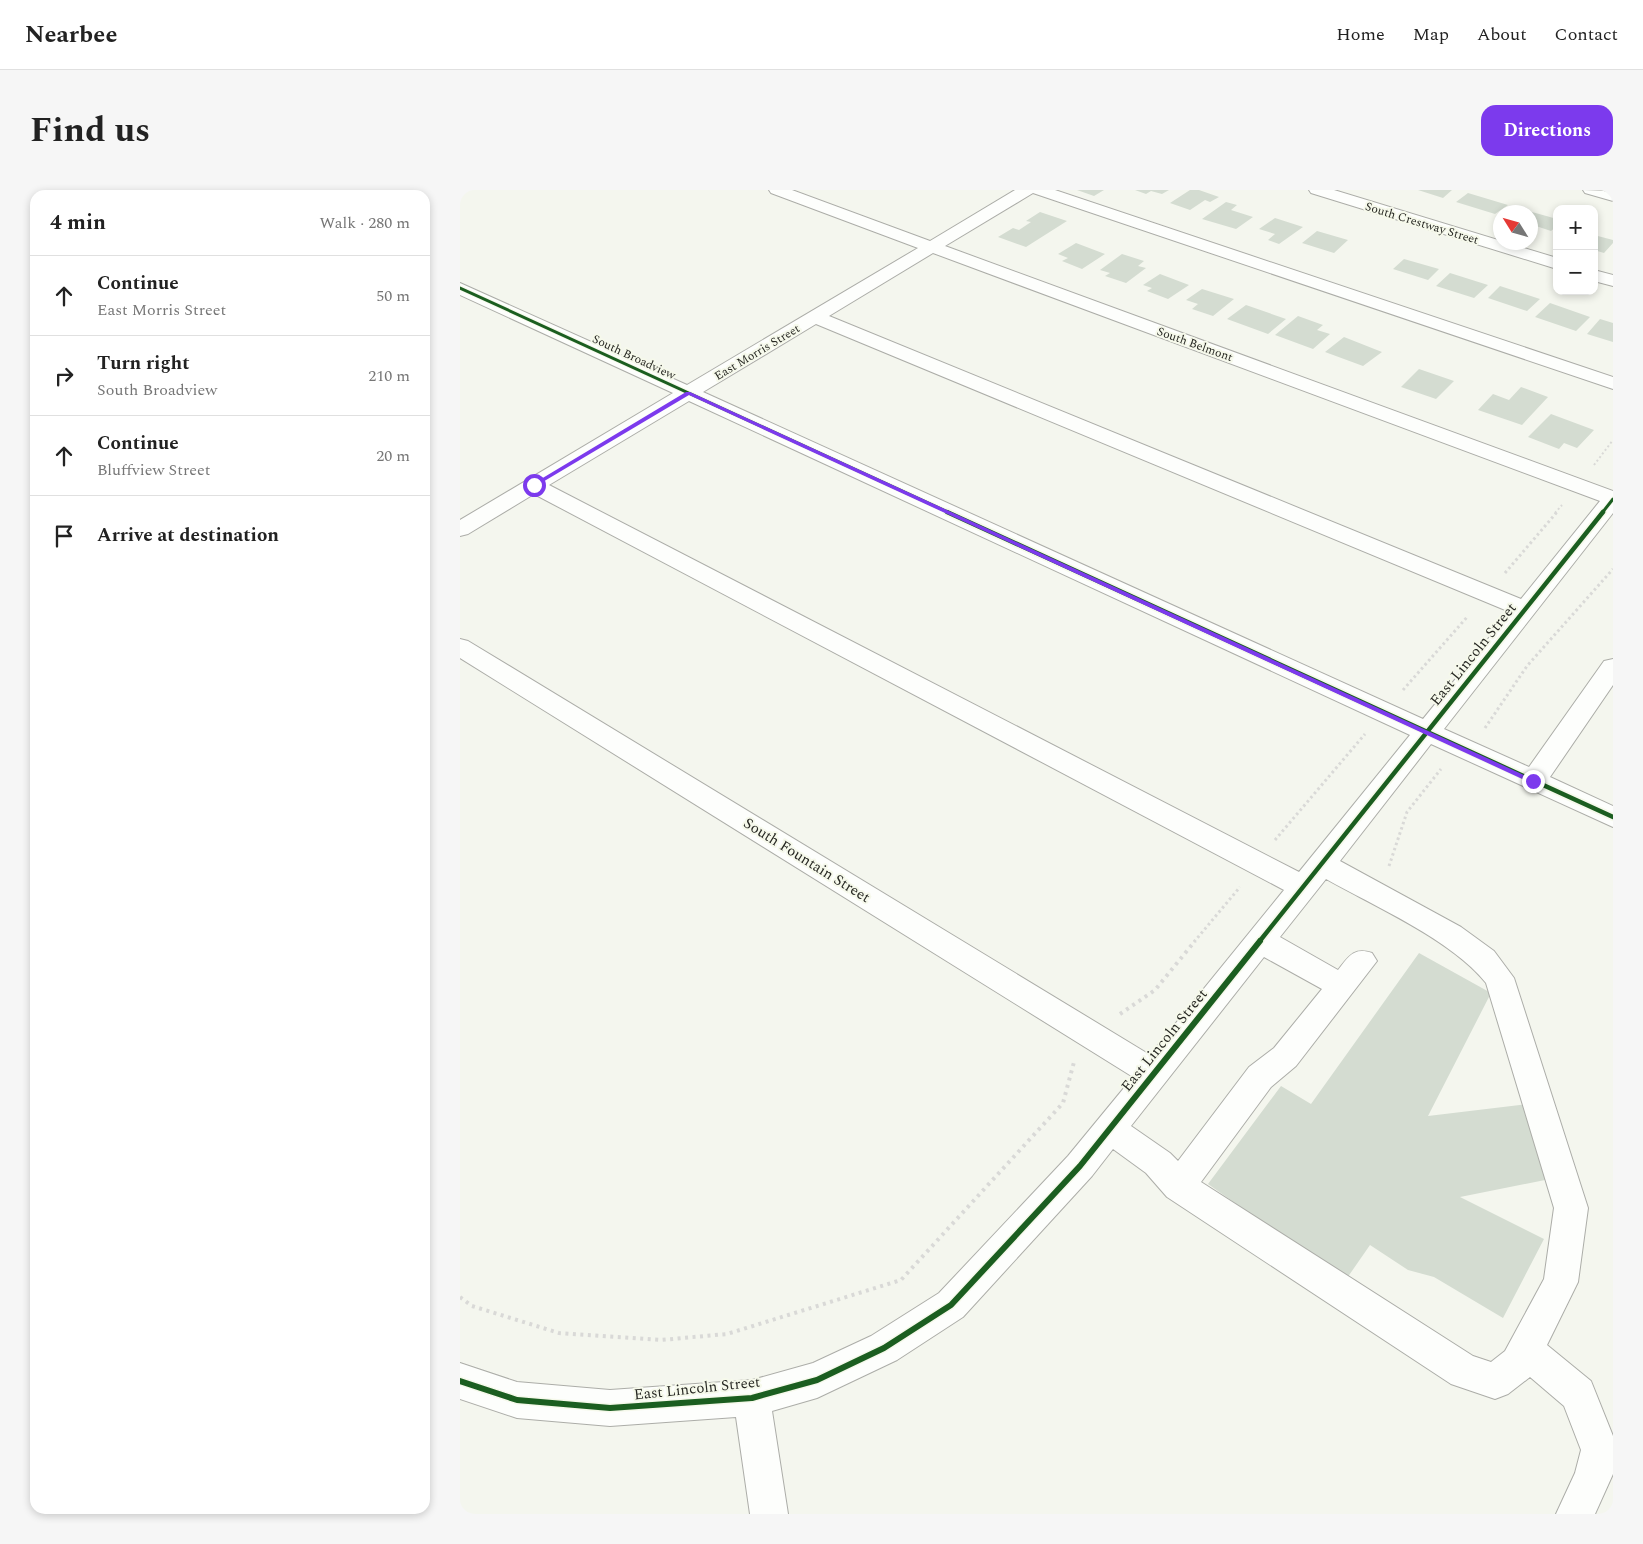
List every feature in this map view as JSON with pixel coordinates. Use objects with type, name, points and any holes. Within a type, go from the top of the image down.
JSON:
[{"type":"street","name":"South Belmont","points":[[777,190],[1613,498]]},
{"type":"street","name":"East Morris Street","points":[[460,529],[1027,190]]},
{"type":"street","points":[[1039,190],[1613,383]]},
{"type":"street","name":"South Crestway Street","points":[[1317,190],[1553,263]]},
{"type":"street","points":[[1591,190],[1613,196]]},
{"type":"street","points":[[1598,276],[1613,281]]},
{"type":"street","name":"South Broadview","points":[[460,288],[1613,817]]},
{"type":"street","points":[[815,317],[1524,609]]},
{"type":"street","points":[[534,485],[1312,875],[1450,935],[1484,959],[1499,978],[1572,1208],[1561,1282],[1518,1364],[1495,1381],[1464,1371],[1179,1186],[1158,1163],[1110,1128]]},
{"type":"street","name":"East Lincoln Street","points":[[460,1381],[517,1400],[610,1408],[752,1398],[817,1380],[884,1348],[951,1305],[1080,1166],[1613,498]]},
{"type":"street","name":"South Fountain Street","points":[[460,647],[1153,1074]]},
{"type":"street","points":[[1533,781],[1613,667]]},
{"type":"street","points":[[1260,940],[1341,986]]},
{"type":"street","points":[[1179,1186],[1260,1077],[1285,1057],[1362,961]]},
{"type":"street","points":[[1526,1350],[1578,1394],[1600,1450],[1593,1478],[1575,1514]]},
{"type":"street","points":[[752,1398],[769,1514]]},
{"type":"building","points":[[1077,190],[1104,190],[1094,196]]},
{"type":"building","points":[[1135,190],[1169,190],[1162,194],[1151,191],[1146,194]]},
{"type":"building","points":[[1190,190],[1199,190],[1219,197],[1210,202],[1205,200],[1190,210],[1170,203]]},
{"type":"building","points":[[1418,190],[1452,190],[1443,198]]},
{"type":"building","points":[[1468,193],[1508,205],[1493,205],[1493,213],[1456,202]]},
{"type":"building","points":[[1226,202],[1237,205],[1231,210],[1253,217],[1236,229],[1202,219]]},
{"type":"building","points":[[1040,212],[1067,221],[1026,247],[998,237],[1013,228],[1019,230],[1031,222],[1026,221]]},
{"type":"building","points":[[1538,214],[1553,218],[1553,229],[1551,231],[1538,227]]},
{"type":"building","points":[[1275,218],[1303,227],[1279,244],[1268,240],[1275,234],[1259,229]]},
{"type":"building","points":[[1317,231],[1348,240],[1334,253],[1302,243]]},
{"type":"building","points":[[1598,236],[1613,240],[1613,243],[1604,253],[1598,251]]},
{"type":"building","points":[[1076,243],[1105,254],[1082,269],[1062,261],[1068,258],[1058,254]]},
{"type":"building","points":[[1122,254],[1144,261],[1138,266],[1146,268],[1126,283],[1105,276],[1110,273],[1100,270]]},
{"type":"building","points":[[1404,259],[1439,269],[1428,280],[1393,269]]},
{"type":"building","points":[[1450,273],[1488,285],[1474,298],[1436,286]]},
{"type":"building","points":[[1160,274],[1189,285],[1168,299],[1147,291],[1152,288],[1143,285]]},
{"type":"building","points":[[1500,286],[1540,299],[1527,311],[1488,298]]},
{"type":"building","points":[[1202,289],[1234,299],[1213,316],[1192,309],[1198,304],[1186,300]]},
{"type":"building","points":[[1550,303],[1590,317],[1576,331],[1535,317]]},
{"type":"building","points":[[1246,305],[1286,319],[1268,334],[1227,319]]},
{"type":"building","points":[[1298,316],[1323,325],[1317,330],[1330,334],[1313,349],[1275,335]]},
{"type":"building","points":[[1600,319],[1613,323],[1613,342],[1587,334]]},
{"type":"building","points":[[1344,337],[1382,352],[1363,366],[1325,352]]},
{"type":"building","points":[[1419,369],[1454,381],[1436,399],[1401,387]]},
{"type":"building","points":[[1521,387],[1548,397],[1522,425],[1478,410],[1493,394],[1509,400]]},
{"type":"building","points":[[1551,414],[1594,430],[1577,448],[1564,443],[1559,449],[1528,437]]},
{"type":"building","points":[[1419,953],[1491,993],[1428,1116],[1528,1104],[1560,1177],[1460,1197],[1544,1239],[1503,1318],[1434,1277],[1408,1270],[1370,1245],[1345,1281],[1208,1184],[1281,1086],[1311,1104]]},
{"type":"cycle path","points":[[460,288],[1613,817]]},
{"type":"cycle path","points":[[460,1381],[517,1400],[610,1408],[752,1398],[817,1380],[884,1348],[951,1305],[1080,1166],[1613,499]]},
{"type":"route","points":[[534,485],[688,393],[1533,781]]}]
